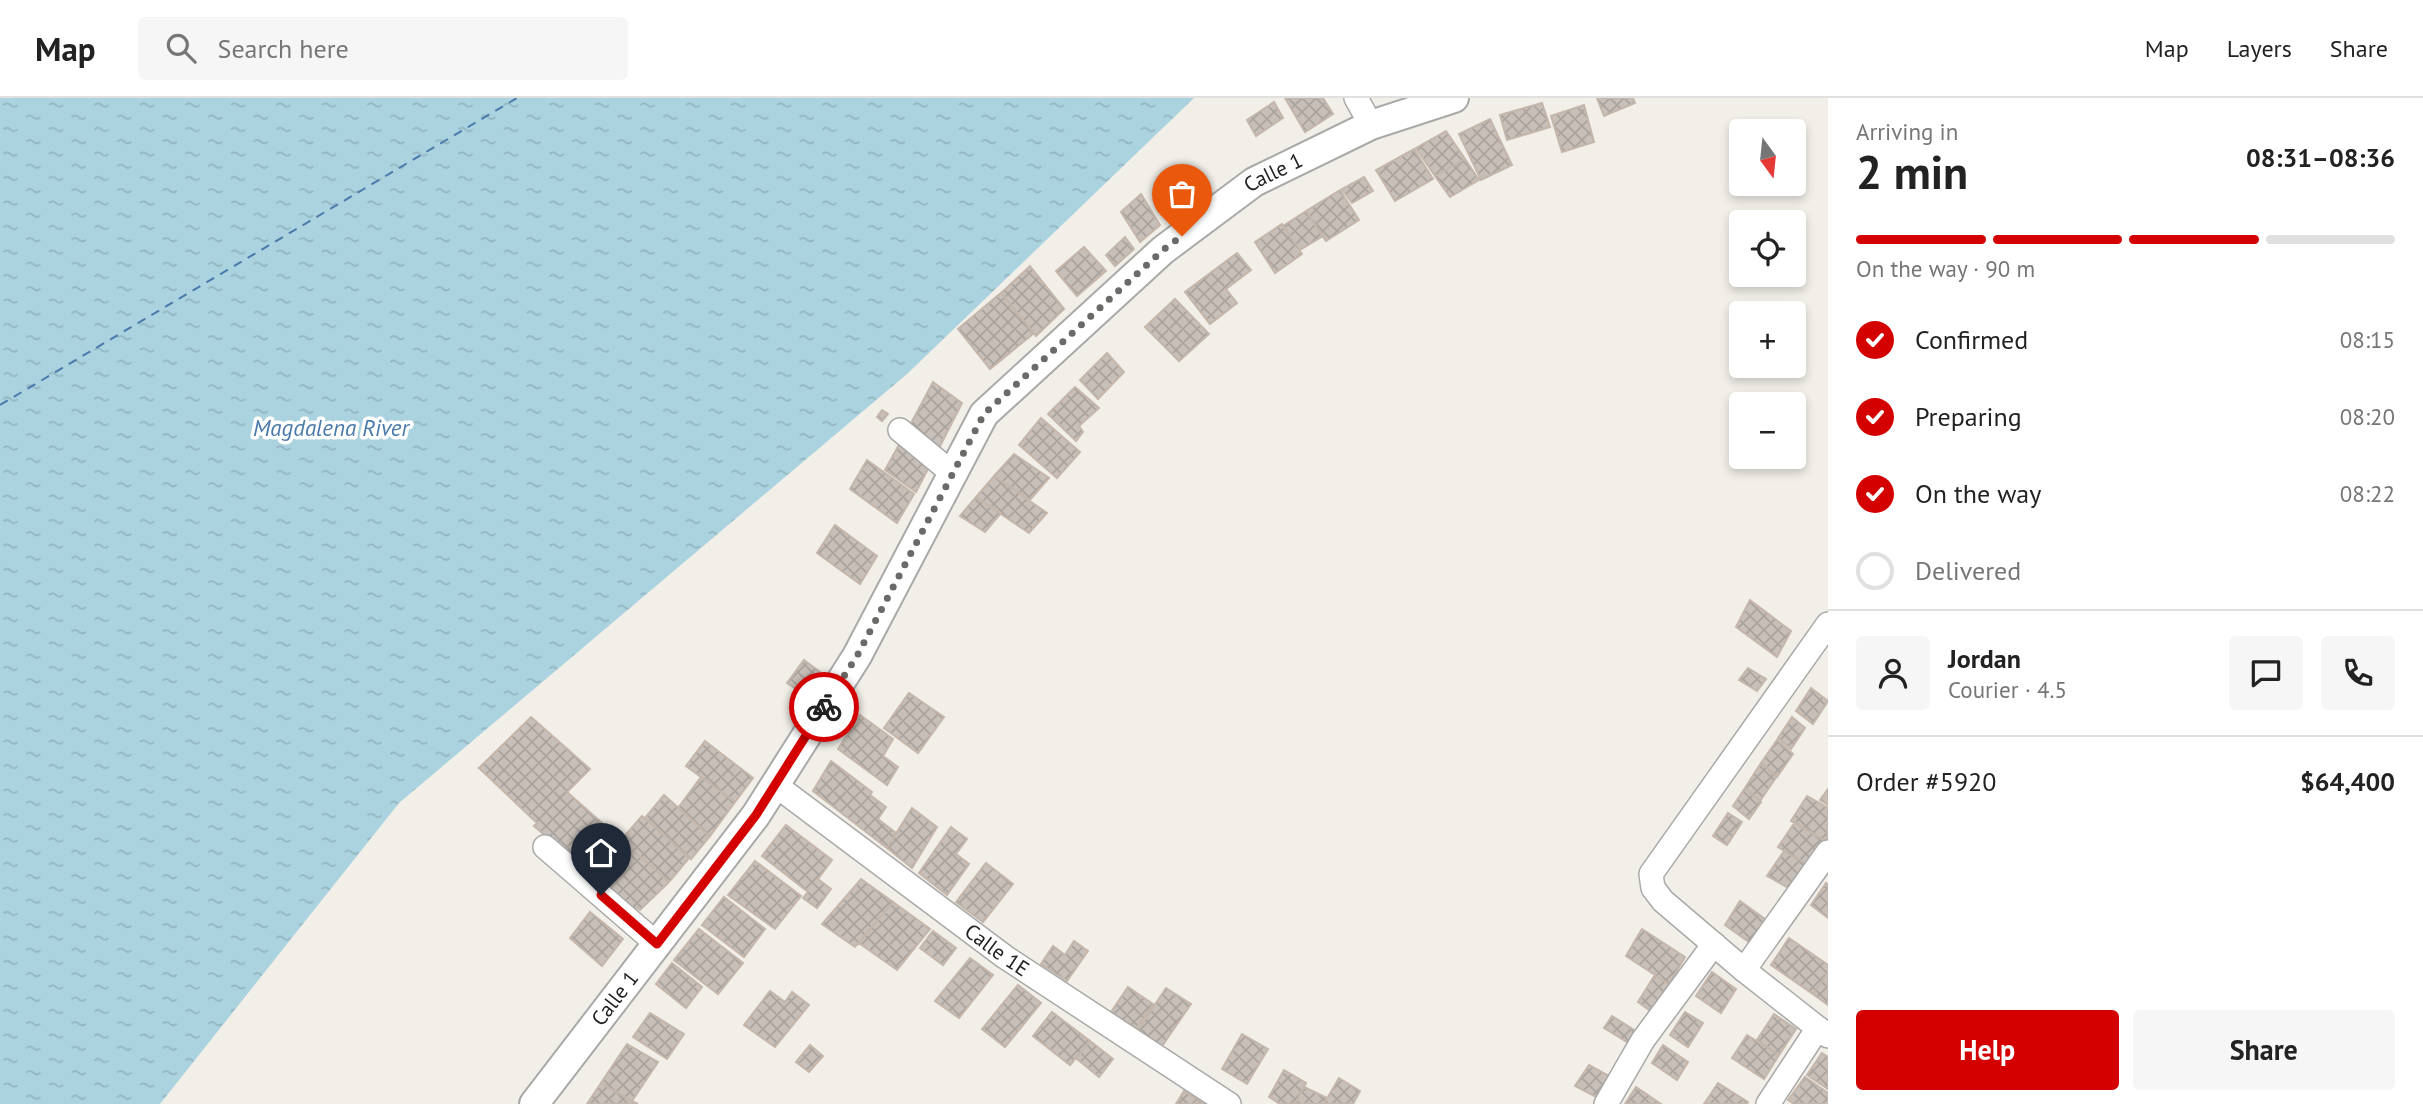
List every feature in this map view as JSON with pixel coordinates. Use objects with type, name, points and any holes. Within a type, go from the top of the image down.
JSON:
[{"type":"street","points":[[1356,98],[1371,125]]},
{"type":"street","name":"Calle 1","points":[[534,1104],[756,815],[857,656],[984,414],[1163,250],[1254,182],[1371,125],[1454,98]]},
{"type":"street","points":[[900,430],[952,473]]},
{"type":"street","points":[[1768,1104],[1823,1032],[1662,901],[1653,888],[1651,874],[1828,624]]},
{"type":"street","name":"Calle 1E","points":[[774,784],[1005,957],[1229,1104]]},
{"type":"street","points":[[545,847],[657,944]]},
{"type":"street","points":[[1744,970],[1828,852]]},
{"type":"street","points":[[1606,1104],[1643,1040],[1714,944]]},
{"type":"water","name":"Magdalena River","points":[[0,98],[1194,98],[907,374],[399,803],[160,1104],[0,1104]]},
{"type":"building","points":[[1285,98],[1323,98],[1333,114],[1305,132]]},
{"type":"building","points":[[1597,98],[1633,98],[1635,103],[1604,116]]},
{"type":"building","points":[[1274,102],[1283,118],[1256,136],[1247,120]]},
{"type":"building","points":[[1542,103],[1550,127],[1507,140],[1500,115]]},
{"type":"building","points":[[1584,105],[1594,142],[1562,152],[1551,116]]},
{"type":"building","points":[[1490,119],[1512,165],[1481,180],[1459,134]]},
{"type":"building","points":[[1446,131],[1465,159],[1435,176],[1416,148]]},
{"type":"building","points":[[1414,149],[1433,179],[1395,201],[1376,170]]},
{"type":"building","points":[[1465,159],[1479,180],[1450,197],[1435,176]]},
{"type":"building","points":[[1364,177],[1373,191],[1352,203],[1342,189]]},
{"type":"building","points":[[1340,190],[1359,220],[1326,241],[1306,211]]},
{"type":"building","points":[[1141,194],[1160,225],[1140,242],[1121,212]]},
{"type":"building","points":[[1306,211],[1323,236],[1300,250],[1283,226]]},
{"type":"building","points":[[1282,224],[1302,254],[1275,273],[1255,242]]},
{"type":"building","points":[[1125,237],[1134,249],[1115,266],[1106,255]]},
{"type":"building","points":[[1084,247],[1106,271],[1077,296],[1056,271]]},
{"type":"building","points":[[1237,253],[1251,270],[1226,289],[1237,303],[1210,324],[1185,292]]},
{"type":"building","points":[[1030,266],[1064,309],[1036,336],[1001,293]]},
{"type":"building","points":[[1001,293],[1034,333],[990,369],[958,329]]},
{"type":"building","points":[[1175,299],[1209,334],[1179,361],[1145,327]]},
{"type":"building","points":[[1107,353],[1124,372],[1098,399],[1080,380]]},
{"type":"building","points":[[933,382],[962,403],[938,450],[908,429]]},
{"type":"building","points":[[1075,387],[1099,408],[1079,426],[1083,432],[1076,441],[1048,414]]},
{"type":"building","points":[[882,410],[888,414],[882,421],[877,417]]},
{"type":"building","points":[[1041,418],[1080,452],[1057,478],[1019,445]]},
{"type":"building","points":[[900,443],[930,465],[916,492],[885,470]]},
{"type":"building","points":[[1014,454],[1049,478],[1030,500],[994,476]]},
{"type":"building","points":[[867,460],[914,494],[897,523],[850,489]]},
{"type":"building","points":[[994,476],[1047,513],[1029,533],[976,497]]},
{"type":"building","points":[[976,497],[1001,513],[985,532],[960,516]]},
{"type":"building","points":[[835,525],[877,556],[860,584],[817,553]]},
{"type":"building","points":[[1750,600],[1791,631],[1777,657],[1736,627]]},
{"type":"building","points":[[804,660],[828,678],[812,700],[787,683]]},
{"type":"building","points":[[1748,668],[1766,679],[1757,691],[1739,680]]},
{"type":"building","points":[[1811,688],[1828,701],[1813,724],[1796,711]]},
{"type":"building","points":[[909,693],[944,717],[918,753],[884,728]]},
{"type":"building","points":[[860,715],[893,739],[883,756],[898,767],[887,785],[838,749]]},
{"type":"building","points":[[531,717],[590,769],[567,792],[618,837],[587,872],[534,826],[537,823],[479,768]]},
{"type":"building","points":[[1792,717],[1805,728],[1791,749],[1778,738]]},
{"type":"building","points":[[1777,740],[1793,754],[1777,777],[1761,763]]},
{"type":"building","points":[[705,741],[753,778],[735,802],[686,766]]},
{"type":"building","points":[[831,761],[872,792],[870,795],[886,807],[878,819],[896,833],[887,848],[813,791]]},
{"type":"building","points":[[1761,763],[1777,776],[1760,801],[1745,788]]},
{"type":"building","points":[[701,777],[735,802],[710,836],[678,808]]},
{"type":"building","points":[[1745,788],[1761,802],[1749,819],[1733,806]]},
{"type":"building","points":[[1828,789],[1828,805],[1820,800]]},
{"type":"building","points":[[664,795],[710,836],[691,859],[645,818]]},
{"type":"building","points":[[1807,796],[1828,808],[1827,842],[1791,821]]},
{"type":"building","points":[[912,808],[937,827],[912,868],[887,848]]},
{"type":"building","points":[[1728,813],[1742,822],[1727,845],[1713,836]]},
{"type":"building","points":[[642,816],[689,858],[669,882],[621,840]]},
{"type":"building","points":[[1795,822],[1827,842],[1811,867],[1778,847]]},
{"type":"building","points":[[786,825],[832,860],[818,879],[831,889],[817,908],[803,898],[808,892],[762,856]]},
{"type":"building","points":[[951,827],[967,839],[956,854],[969,864],[947,895],[919,873]]},
{"type":"building","points":[[621,840],[669,882],[640,910],[636,907],[632,911],[589,873]]},
{"type":"building","points":[[1784,851],[1811,867],[1794,891],[1767,876]]},
{"type":"building","points":[[755,861],[801,896],[775,929],[728,895]]},
{"type":"building","points":[[986,863],[1013,884],[983,922],[956,902]]},
{"type":"building","points":[[861,879],[893,902],[855,947],[822,924]]},
{"type":"building","points":[[1826,883],[1828,884],[1828,918],[1811,905]]},
{"type":"building","points":[[724,897],[765,929],[744,957],[702,925]]},
{"type":"building","points":[[1740,901],[1772,924],[1756,947],[1725,925]]},
{"type":"building","points":[[893,902],[930,929],[897,970],[859,943]]},
{"type":"building","points":[[590,912],[623,939],[602,966],[570,938]]},
{"type":"building","points":[[699,929],[743,963],[718,994],[674,960]]},
{"type":"building","points":[[1642,929],[1685,957],[1669,984],[1626,956]]},
{"type":"building","points":[[933,931],[956,948],[943,965],[920,948]]},
{"type":"building","points":[[1789,938],[1828,965],[1828,972],[1813,994],[1771,965]]},
{"type":"building","points":[[1074,941],[1088,951],[1067,981],[1041,964],[1053,946],[1065,955]]},
{"type":"building","points":[[970,958],[993,975],[959,1018],[935,1001]]},
{"type":"building","points":[[672,963],[702,987],[686,1008],[656,984]]},
{"type":"building","points":[[1712,972],[1736,989],[1721,1013],[1696,996]]},
{"type":"building","points":[[1828,972],[1828,1005],[1813,994]]},
{"type":"building","points":[[1655,975],[1669,984],[1652,1012],[1638,1002]]},
{"type":"building","points":[[1018,985],[1041,1003],[1005,1047],[982,1029]]},
{"type":"building","points":[[1128,987],[1153,1004],[1136,1029],[1111,1012]]},
{"type":"building","points":[[1166,988],[1191,1004],[1162,1046],[1138,1030]]},
{"type":"building","points":[[770,991],[785,1002],[792,992],[809,1005],[775,1047],[744,1025]]},
{"type":"building","points":[[1052,1012],[1090,1041],[1070,1065],[1033,1036]]},
{"type":"building","points":[[1685,1012],[1703,1023],[1688,1047],[1670,1035]]},
{"type":"building","points":[[650,1013],[684,1034],[667,1059],[633,1037]]},
{"type":"building","points":[[1774,1014],[1796,1029],[1779,1055],[1757,1040]]},
{"type":"building","points":[[1612,1016],[1639,1033],[1632,1045],[1604,1028]]},
{"type":"building","points":[[1242,1034],[1268,1049],[1247,1084],[1222,1069]]},
{"type":"building","points":[[1747,1035],[1779,1055],[1764,1079],[1732,1058]]},
{"type":"building","points":[[1090,1041],[1113,1059],[1099,1077],[1076,1058]]},
{"type":"building","points":[[627,1044],[658,1062],[632,1101],[601,1083]]},
{"type":"building","points":[[810,1045],[823,1056],[809,1072],[796,1062]]},
{"type":"building","points":[[1663,1045],[1688,1062],[1677,1080],[1652,1063]]},
{"type":"building","points":[[1822,1053],[1828,1057],[1828,1089],[1807,1075]]},
{"type":"building","points":[[1589,1065],[1611,1077],[1598,1098],[1575,1086]]},
{"type":"building","points":[[1284,1070],[1306,1083],[1295,1104],[1280,1104],[1269,1097]]},
{"type":"building","points":[[1805,1077],[1828,1093],[1828,1104],[1794,1104],[1788,1100]]},
{"type":"building","points":[[1339,1078],[1360,1091],[1353,1104],[1324,1104]]},
{"type":"building","points":[[601,1083],[632,1101],[638,1104],[587,1104]]},
{"type":"building","points":[[1718,1083],[1748,1102],[1747,1104],[1704,1104]]},
{"type":"building","points":[[1304,1087],[1327,1098],[1324,1104],[1295,1104]]},
{"type":"building","points":[[1636,1087],[1661,1104],[1625,1104]]},
{"type":"building","points":[[1184,1091],[1205,1104],[1176,1104]]},
{"type":"ferry route","points":[[0,405],[517,98]]},
{"type":"way so far","points":[[824,707],[857,656],[984,414],[1163,250],[1182,236]]},
{"type":"route","points":[[601,895],[657,944],[756,815],[824,707]]}]
